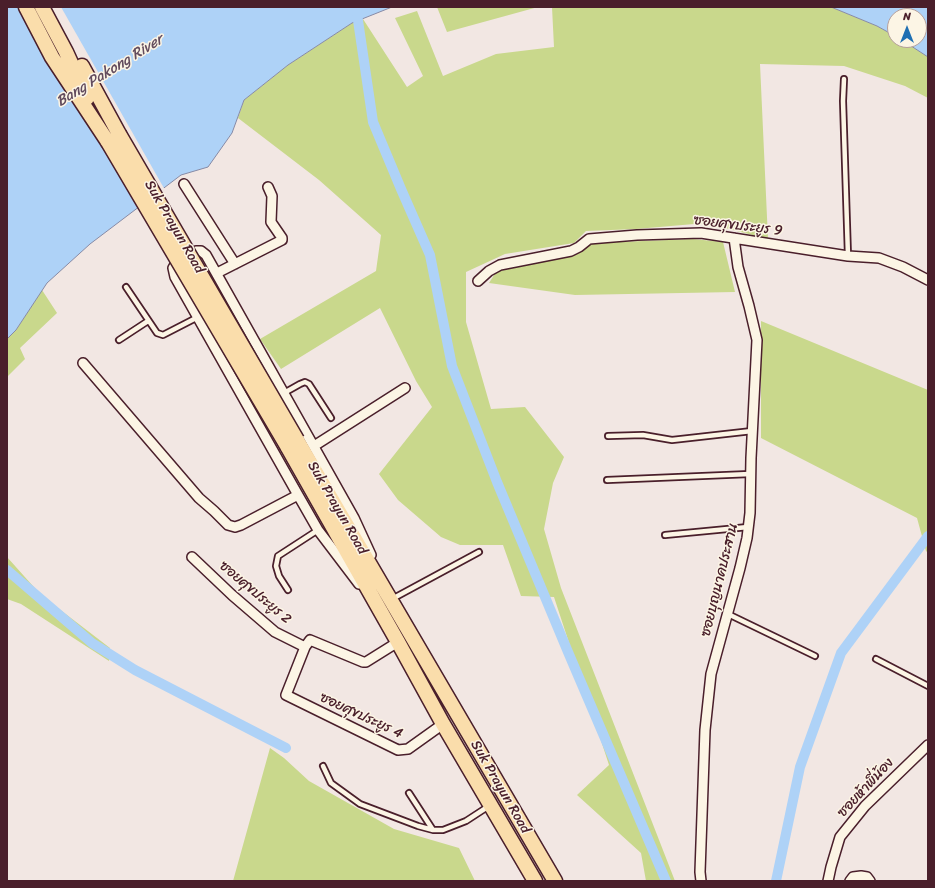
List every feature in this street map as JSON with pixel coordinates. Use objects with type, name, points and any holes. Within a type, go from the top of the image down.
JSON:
[{"type":"main road","name":"Suk Prayun Road","points":[[26,7],[52,57],[114,138]]},
{"type":"main road","name":"Suk Prayun Road","points":[[42,7],[114,138],[292,443],[392,603],[555,881]]},
{"type":"main road","name":"Suk Prayun Road","points":[[51,7],[114,138]]},
{"type":"main road","name":"Suk Prayun Road","points":[[292,443],[380,613],[535,881]]},
{"type":"street","points":[[184,184],[235,264]]},
{"type":"street","points":[[217,273],[282,240],[272,222],[272,196],[268,187]]},
{"type":"street","name":"ซอยศุขประยูร 9","points":[[478,281],[489,271],[500,266],[571,251],[589,239],[637,235],[701,233],[848,256],[879,258],[903,266],[928,280]]},
{"type":"street","name":"ซอยบุญนาคประสาน","points":[[702,881],[700,872],[704,730],[711,674],[740,568],[748,528],[757,340],[738,267],[734,238]]},
{"type":"street","points":[[380,613],[318,530],[175,277],[173,268],[176,263],[196,251],[200,251],[206,255],[217,273],[314,446],[354,518],[392,603]]},
{"type":"street","points":[[83,363],[199,498],[228,526],[234,527],[241,525],[298,495]]},
{"type":"street","points":[[314,446],[405,388]]},
{"type":"street","name":"ซอยศุขประยูร 2","points":[[192,557],[232,595],[275,632],[305,647]]},
{"type":"street","points":[[305,647],[308,641],[313,641],[361,662],[366,662],[398,642]]},
{"type":"street","name":"ซอยศุขประยูร 4","points":[[305,647],[286,695],[398,750],[408,749],[443,724]]},
{"type":"street","name":"ซอยห้าพี่น้อง","points":[[828,881],[830,867],[840,837],[865,806],[928,745]]},
{"type":"street","points":[[850,881],[853,877],[861,876],[867,877],[870,881]]},
{"type":"lane","points":[[844,79],[843,101],[848,256]]},
{"type":"lane","points":[[126,287],[157,333],[163,335],[198,317]]},
{"type":"lane","points":[[119,340],[148,321]]},
{"type":"lane","points":[[284,393],[305,382],[309,384],[331,418]]},
{"type":"lane","points":[[608,436],[643,435],[672,440],[752,431]]},
{"type":"lane","points":[[607,480],[750,474]]},
{"type":"lane","points":[[665,535],[748,528]]},
{"type":"lane","points":[[288,590],[277,571],[276,566],[278,556],[318,530]]},
{"type":"lane","points":[[392,603],[480,552]]},
{"type":"lane","points":[[728,614],[815,656]]},
{"type":"lane","points":[[876,659],[928,686]]},
{"type":"lane","points":[[323,766],[331,783],[360,804],[418,826],[434,830],[443,830],[466,821],[490,805]]},
{"type":"lane","points":[[409,793],[434,830]]},
{"type":"green space","points":[[437,7],[538,7],[447,32]]},
{"type":"green space","points":[[552,7],[831,7],[887,32],[887,48],[914,48],[928,57],[928,98],[905,86],[844,66],[760,64],[768,239],[706,223],[636,229],[586,231],[574,243],[505,254],[466,272],[466,322],[491,409],[525,407],[564,457],[553,483],[544,529],[561,588],[675,881],[646,881],[641,853],[577,795],[609,765],[554,597],[521,596],[503,545],[460,545],[441,537],[398,500],[379,474],[432,407],[416,381],[380,308],[281,369],[260,339],[376,271],[381,235],[319,180],[238,118],[244,100],[288,65],[352,23],[363,19],[407,87],[423,76],[395,18],[417,11],[443,76],[496,54],[554,47]]},
{"type":"green space","points":[[693,239],[723,242],[735,292],[575,295],[489,283],[496,272],[537,262],[593,243]]},
{"type":"green space","points":[[42,290],[57,313],[20,348],[25,359],[7,377],[7,339],[16,330]]},
{"type":"green space","points":[[761,321],[928,390],[928,553],[926,551],[917,518],[761,438]]},
{"type":"green space","points":[[7,557],[41,595],[110,648],[109,661],[21,604],[7,599]]},
{"type":"green space","points":[[270,748],[284,758],[309,781],[394,829],[459,848],[475,881],[233,881]]},
{"type":"water","name":"Bang Pakong River","points":[[7,7],[392,7],[352,23],[288,65],[244,100],[232,133],[208,167],[181,175],[90,244],[47,283],[16,330],[7,339]]},
{"type":"water","points":[[831,7],[928,7],[928,57],[914,48],[927,48],[927,8],[887,8],[887,32]]},
{"type":"pier","points":[[23,7],[61,7],[165,190],[140,209]]},
{"type":"waterway","points":[[356,7],[373,122],[430,255],[452,366],[497,482],[666,881]]},
{"type":"waterway","points":[[776,881],[800,767],[841,653],[928,536]]},
{"type":"waterway","points":[[7,570],[92,643],[135,670],[286,748]]}]
